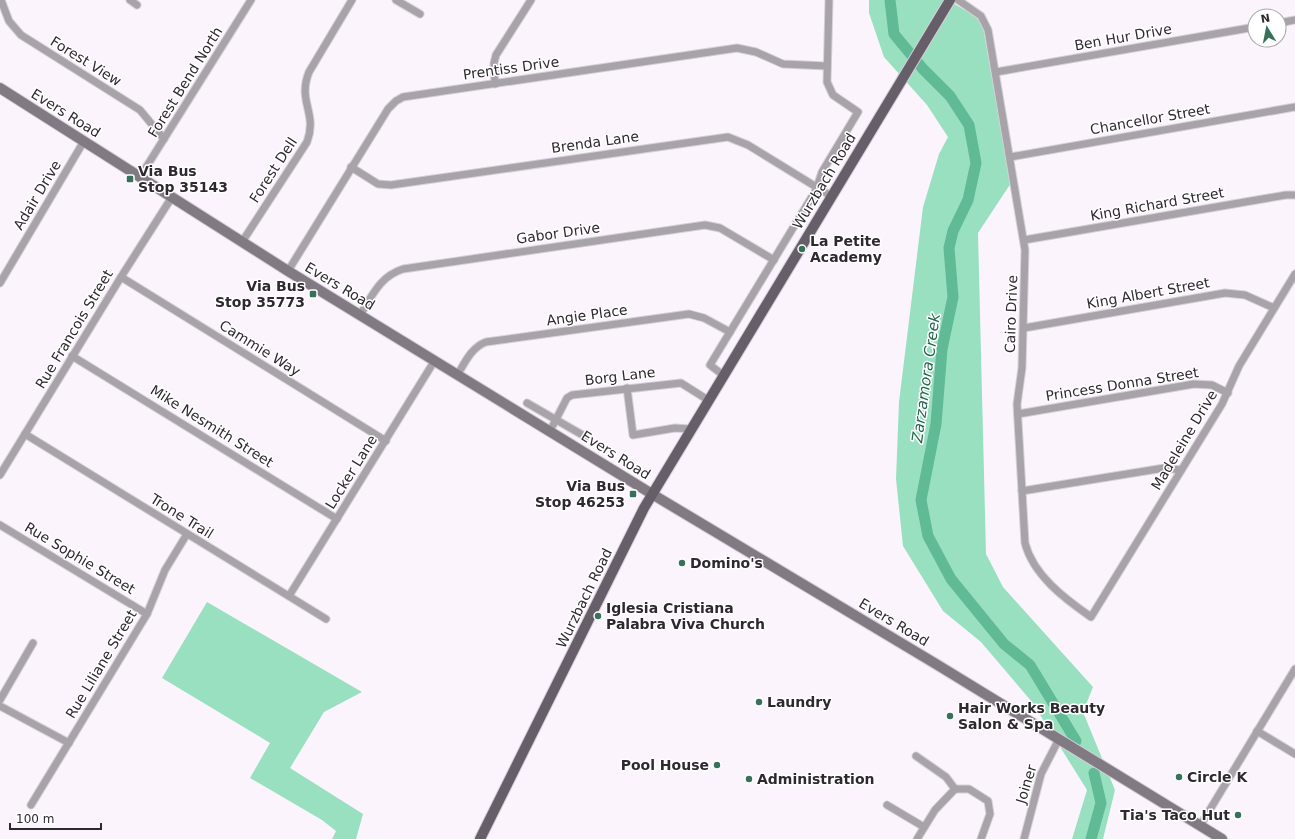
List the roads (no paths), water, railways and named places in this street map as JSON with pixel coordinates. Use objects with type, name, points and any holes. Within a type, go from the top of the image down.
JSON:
[{"type":"main road","name":"Wurzbach Road","points":[[480,839],[652,494],[950,0]]},
{"type":"main road","name":"Evers Road","points":[[0,88],[288,271],[652,494],[1222,839]]},
{"type":"street","name":"Forest View","points":[[1,0],[9,21],[22,35],[140,110],[164,139]]},
{"type":"street","points":[[130,0],[137,4]]},
{"type":"street","name":"Forest Bend North","points":[[140,177],[251,0]]},
{"type":"street","name":"Forest Dell","points":[[242,242],[307,142],[311,131],[311,121],[305,97],[305,82],[308,72],[352,0]]},
{"type":"street","points":[[396,0],[420,14]]},
{"type":"street","points":[[495,84],[494,63],[496,55],[531,0]]},
{"type":"street","points":[[827,66],[829,0]]},
{"type":"street","name":"Cairo Drive","points":[[958,0],[968,3],[985,22],[996,72],[1024,240],[1024,328],[1022,368],[1017,394],[1025,543],[1032,561],[1038,571],[1073,604],[1091,617]]},
{"type":"street","name":"Ben Hur Drive","points":[[996,72],[1247,28]]},
{"type":"street","name":"Prentiss Drive","points":[[288,271],[388,109],[396,101],[403,97],[737,48],[756,52],[776,62],[790,65],[827,66]]},
{"type":"street","name":"Wurzbach Road","points":[[723,376],[710,365],[817,188],[822,172],[858,112],[833,95],[827,82],[827,66]]},
{"type":"street","name":"Chancellor Street","points":[[1010,157],[1295,108]]},
{"type":"street","name":"Brenda Lane","points":[[351,167],[378,184],[391,185],[728,137],[748,145],[831,196]]},
{"type":"street","name":"Adair Drive","points":[[1,278],[84,141]]},
{"type":"street","name":"King Richard Street","points":[[1024,240],[1286,195],[1295,195]]},
{"type":"street","name":"Rue Francois Street","points":[[0,475],[72,356],[172,197]]},
{"type":"street","name":"Gabor Drive","points":[[360,315],[385,277],[392,272],[403,268],[705,225],[720,228],[774,260]]},
{"type":"street","name":"Madeleine Drive","points":[[1091,617],[1228,393],[1238,366],[1295,274]]},
{"type":"street","name":"Cammie Way","points":[[121,277],[386,441]]},
{"type":"street","name":"King Albert Street","points":[[1024,328],[1225,293],[1245,295],[1274,308]]},
{"type":"street","name":"Angie Place","points":[[458,374],[472,352],[480,344],[486,342],[689,314],[704,318],[730,332]]},
{"type":"street","name":"Mike Nesmith Street","points":[[72,356],[338,519]]},
{"type":"street","name":"Locker Lane","points":[[289,596],[435,360]]},
{"type":"street","name":"Borg Lane","points":[[550,431],[567,398],[572,395],[681,383],[708,400]]},
{"type":"street","name":"Princess Donna Street","points":[[1018,414],[1194,384],[1212,386],[1228,393]]},
{"type":"street","points":[[627,388],[633,435],[674,428],[691,429]]},
{"type":"street","points":[[527,403],[586,437]]},
{"type":"street","name":"Trone Trail","points":[[25,434],[326,619]]},
{"type":"street","points":[[1022,491],[1164,468],[1181,470]]},
{"type":"street","name":"Rue Sophie Street","points":[[0,525],[147,614]]},
{"type":"street","name":"Rue Liliane Street","points":[[31,805],[147,614],[165,570],[187,534]]},
{"type":"street","points":[[0,700],[33,643]]},
{"type":"street","points":[[1200,826],[1295,669]]},
{"type":"street","points":[[0,706],[69,743]]},
{"type":"street","points":[[1258,731],[1295,754]]},
{"type":"street","name":"Joiner","points":[[1024,839],[1041,774],[1059,739]]},
{"type":"street","points":[[916,756],[946,777],[955,789]]},
{"type":"street","points":[[917,839],[935,810],[955,789],[969,789],[988,801],[990,814],[981,839]]},
{"type":"street","points":[[887,804],[924,827]]},
{"type":"waterway","name":"Zarzamora Creek","points":[[890,0],[894,34],[923,69],[950,96],[969,125],[976,163],[968,200],[953,231],[949,248],[953,297],[942,349],[936,424],[921,500],[928,536],[951,579],[1004,644],[1030,665],[1076,741]]},
{"type":"waterway","name":"Zarzamora Creek","points":[[1091,839],[1101,803],[1094,773]]},
{"type":"place","name":"Via Bus Stop 35143","points":[[130,179]]},
{"type":"place","name":"La Petite Academy","points":[[802,249]]},
{"type":"place","name":"Via Bus Stop 35773","points":[[313,294]]},
{"type":"place","name":"Via Bus Stop 46253","points":[[633,494]]},
{"type":"place","name":"Domino's","points":[[682,563]]},
{"type":"place","name":"Iglesia Cristiana Palabra Viva Church","points":[[598,616]]},
{"type":"place","name":"Laundry","points":[[759,702]]},
{"type":"place","name":"Hair Works Beauty Salon & Spa","points":[[950,716]]},
{"type":"place","name":"Pool House","points":[[717,765]]},
{"type":"place","name":"Circle K","points":[[1179,777]]},
{"type":"place","name":"Administration","points":[[749,779]]},
{"type":"place","name":"Tia's Taco Hut","points":[[1238,815]]}]
